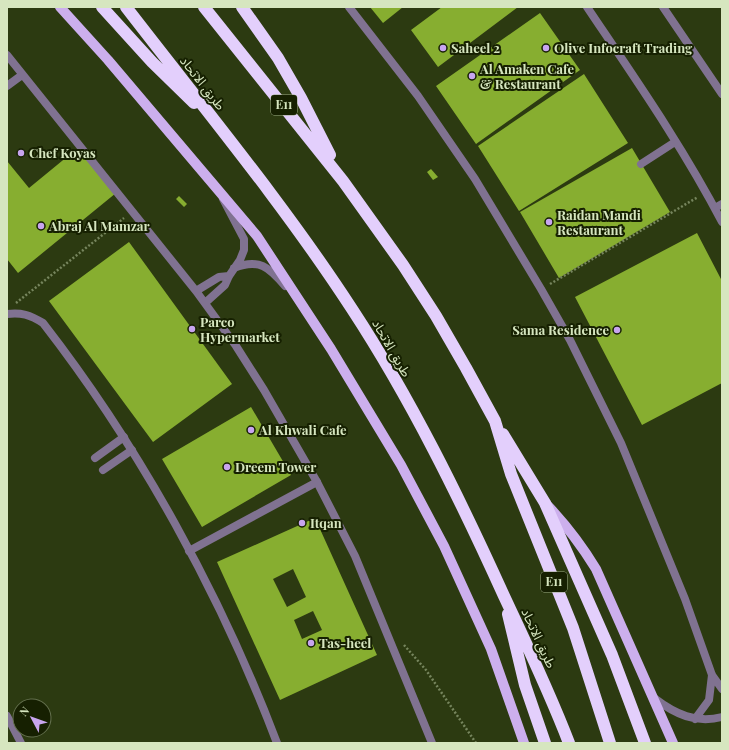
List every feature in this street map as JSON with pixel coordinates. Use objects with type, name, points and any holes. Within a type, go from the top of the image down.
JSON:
[{"type":"highway","points":[[102,7],[182,92],[215,121]]},
{"type":"highway","name":"طريق الاتحاد","points":[[126,7],[294,224],[353,310],[434,452],[472,524],[553,702],[569,743]]},
{"type":"highway","name":"E11","points":[[204,7],[343,181],[403,265],[436,316],[495,421],[511,474],[573,628],[610,743]]},
{"type":"highway","points":[[242,7],[278,58],[301,98],[343,181]]},
{"type":"highway","points":[[495,421],[545,503],[606,642],[645,743]]},
{"type":"highway","points":[[504,596],[517,656],[545,743]]},
{"type":"main road","points":[[60,7],[108,60],[220,191],[274,259],[370,412],[423,505],[491,649],[524,743]]},
{"type":"main road","points":[[545,503],[565,523],[582,545],[596,570],[673,743]]},
{"type":"street","points":[[350,7],[418,96],[475,179],[570,340],[622,443],[685,599],[712,675],[722,689]]},
{"type":"street","points":[[587,7],[628,67],[706,192],[718,206],[722,222]]},
{"type":"street","points":[[663,7],[722,94]]},
{"type":"street","points":[[7,55],[10,65],[22,75],[196,291],[264,390],[317,482],[372,594],[432,743]]},
{"type":"street","points":[[7,86],[22,75]]},
{"type":"street","points":[[641,164],[675,142]]},
{"type":"street","points":[[205,303],[222,289],[231,272],[240,260],[244,250],[244,239],[226,207],[220,191]]},
{"type":"street","points":[[196,291],[244,264],[254,263],[273,271],[304,308]]},
{"type":"street","points":[[7,314],[18,313],[31,316],[43,323],[124,437],[189,551],[260,698],[277,743]]},
{"type":"street","points":[[95,458],[124,437]]},
{"type":"street","points":[[103,470],[132,450]]},
{"type":"street","points":[[189,551],[317,482]]},
{"type":"street","points":[[695,719],[708,700],[712,683],[712,675]]},
{"type":"street","points":[[654,698],[676,713],[695,719],[705,720],[722,717]]},
{"type":"street","points":[[7,716],[21,743]]},
{"type":"path","points":[[541,289],[706,192]]},
{"type":"path","points":[[13,305],[132,212]]},
{"type":"path","points":[[403,644],[426,670],[476,743]]},
{"type":"building","points":[[370,7],[403,7],[383,23]]},
{"type":"building","name":"Saheel 2","points":[[442,7],[518,7],[438,67],[411,30]]},
{"type":"building","points":[[540,13],[580,70],[476,144],[436,86]]},
{"type":"building","points":[[584,74],[628,143],[519,211],[478,146]]},
{"type":"building","name":"Abraj Al Mamzar","points":[[79,147],[116,193],[18,273],[7,259],[7,161],[29,188]]},
{"type":"building","points":[[632,148],[670,212],[559,278],[520,212]]},
{"type":"building","points":[[431,169],[438,177],[433,180],[427,172]]},
{"type":"building","points":[[179,196],[187,204],[184,207],[176,199]]},
{"type":"building","name":"Sama Residence","points":[[697,233],[722,281],[722,383],[642,425],[575,297]]},
{"type":"building","points":[[129,242],[232,384],[153,442],[49,301]]},
{"type":"building","name":"Dreem Tower","points":[[251,407],[291,475],[202,527],[162,459]]},
{"type":"building","points":[[315,518],[377,655],[280,700],[217,562]],"holes":[[[293,569],[306,597],[287,607],[273,579]],[[313,611],[322,630],[302,639],[294,620]]]},
{"type":"place","name":"Saheel 2","points":[[443,48]]},
{"type":"place","name":"Olive Infocraft Trading","points":[[546,48]]},
{"type":"place","name":"Al Amaken Cafe & Restaurant","points":[[472,76]]},
{"type":"place","name":"Chef Koyas","points":[[21,153]]},
{"type":"place","name":"Raidan Mandi Restaurant","points":[[549,222]]},
{"type":"place","name":"Abraj Al Mamzar","points":[[41,226]]},
{"type":"place","name":"Parco Hypermarket","points":[[192,329]]},
{"type":"place","name":"Sama Residence","points":[[617,330]]},
{"type":"place","name":"Al Khwali Cafe","points":[[251,430]]},
{"type":"place","name":"Dreem Tower","points":[[227,467]]},
{"type":"place","name":"Itqan","points":[[302,523]]},
{"type":"place","name":"Tas-heel","points":[[311,643]]}]
